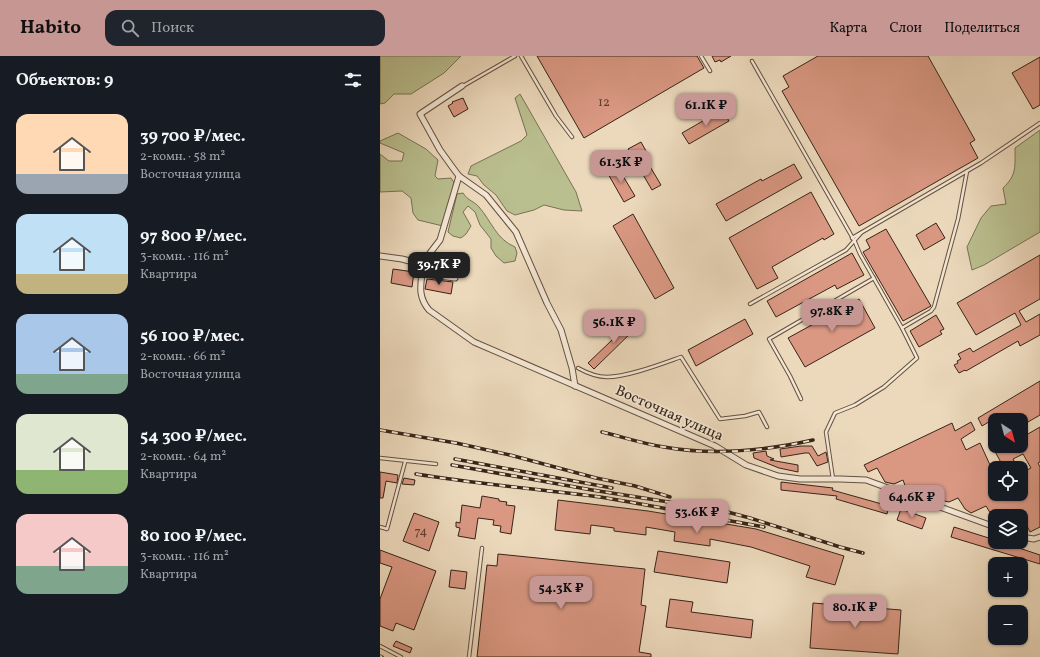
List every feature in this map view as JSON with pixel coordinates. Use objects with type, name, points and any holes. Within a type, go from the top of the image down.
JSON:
[{"type":"street","points":[[462,86],[420,114],[440,150],[460,176],[486,195],[516,232],[547,303],[561,330],[572,368],[575,386]]},
{"type":"street","name":"Восточная улица","points":[[460,176],[440,240],[427,257],[424,265],[420,288],[421,297],[429,310],[474,342],[715,446],[746,465],[760,470],[778,476],[800,479],[866,480],[988,524]]},
{"type":"street","points":[[380,256],[402,259],[424,265]]},
{"type":"street","points":[[422,274],[455,278]]},
{"type":"street","points":[[1028,538],[1034,539],[1040,537]]},
{"type":"lane","points":[[462,86],[515,56]]},
{"type":"lane","points":[[521,56],[556,116],[572,138]]},
{"type":"lane","points":[[701,56],[710,71]]},
{"type":"lane","points":[[752,61],[855,242],[917,358],[884,387],[855,405],[835,413],[826,432],[834,479]]},
{"type":"lane","points":[[852,238],[967,171],[1040,123]]},
{"type":"lane","points":[[902,328],[931,311],[934,307],[958,219],[967,171]]},
{"type":"lane","points":[[750,304],[846,250],[863,232]]},
{"type":"lane","points":[[801,399],[769,338],[874,278]]},
{"type":"lane","points":[[578,368],[594,376],[620,376],[681,357],[720,419],[745,416],[759,412],[767,427]]},
{"type":"lane","points":[[380,458],[405,462],[436,464]]},
{"type":"lane","points":[[380,527],[387,529],[405,462]]},
{"type":"lane","points":[[469,657],[482,548]]},
{"type":"lane","points":[[380,646],[401,657]]},
{"type":"green space","points":[[380,56],[461,56],[444,73],[411,94],[394,94],[385,103],[380,104]]},
{"type":"green space","points":[[520,94],[576,192],[582,211],[564,210],[544,205],[534,210],[515,215],[507,211],[496,195],[484,185],[477,176],[468,174],[471,166],[521,141],[527,135],[515,98]]},
{"type":"green space","points":[[1040,130],[1040,232],[984,265],[972,270],[967,247],[981,218],[991,206],[1006,204],[1003,188],[1011,179],[1013,174],[1015,165],[1015,148]]},
{"type":"green space","points":[[398,133],[426,149],[438,160],[435,176],[438,179],[451,178],[455,184],[443,226],[418,220],[413,213],[411,198],[402,191],[380,192],[380,154],[389,161],[402,161],[404,153],[380,143],[380,141]]},
{"type":"green space","points":[[463,193],[479,207],[499,235],[515,247],[517,253],[515,261],[504,263],[496,256],[491,248],[491,239],[480,225],[475,212],[468,206],[463,212],[471,226],[466,234],[461,238],[453,236],[448,232],[457,194]]},
{"type":"building","points":[[537,56],[697,56],[704,68],[584,138]]},
{"type":"building","points":[[712,56],[731,56],[721,62],[720,60],[715,62]]},
{"type":"building","points":[[818,56],[928,56],[975,140],[970,143],[978,158],[859,226],[782,91],[789,87],[783,76]]},
{"type":"building","points":[[1040,57],[1040,105],[1033,109],[1012,73]]},
{"type":"building","points":[[463,98],[468,109],[454,117],[448,106],[453,103],[452,102]]},
{"type":"building","points":[[722,110],[729,121],[689,144],[682,133]]},
{"type":"building","points":[[641,142],[646,151],[642,153],[661,185],[652,190],[628,149]]},
{"type":"building","points":[[794,164],[802,178],[726,221],[716,204],[761,179],[762,181]]},
{"type":"building","points":[[617,166],[635,196],[624,202],[607,172]]},
{"type":"building","points":[[811,192],[834,234],[824,240],[823,238],[772,267],[778,278],[757,289],[729,238]]},
{"type":"building","points":[[633,214],[674,288],[655,299],[613,226]]},
{"type":"building","points":[[936,223],[945,238],[924,250],[916,235]]},
{"type":"building","points":[[886,229],[931,306],[903,321],[863,252],[870,248],[866,240]]},
{"type":"building","points":[[852,253],[864,275],[837,289],[835,285],[776,317],[767,301]]},
{"type":"building","points":[[1040,255],[1040,299],[1019,311],[1026,322],[1040,314],[1040,335],[1020,346],[1018,341],[966,371],[965,370],[959,373],[954,365],[961,359],[958,354],[970,348],[973,352],[1021,325],[1015,313],[976,335],[957,303]]},
{"type":"building","points":[[393,269],[414,272],[412,287],[391,283]]},
{"type":"building","points":[[427,279],[453,282],[451,294],[425,289]]},
{"type":"building","points":[[859,299],[875,328],[805,367],[788,338]]},
{"type":"building","points":[[936,315],[944,329],[940,331],[942,334],[919,347],[910,331]]},
{"type":"building","points":[[635,318],[640,324],[594,369],[588,363]]},
{"type":"building","points":[[745,319],[753,334],[696,366],[688,350]]},
{"type":"building","points":[[1040,381],[1040,415],[1028,422],[1028,413],[988,413],[988,422],[982,426],[978,418]]},
{"type":"building","points":[[971,422],[975,430],[961,439],[966,450],[980,443],[988,461],[988,501],[1028,501],[1028,470],[1031,468],[1028,461],[1023,454],[1013,459],[1014,461],[1000,461],[996,453],[1028,453],[1028,434],[1040,427],[1040,462],[1038,463],[1040,467],[1040,527],[1030,532],[1028,528],[1028,509],[988,509],[986,506],[971,513],[965,509],[958,498],[949,502],[935,499],[929,490],[920,494],[907,491],[903,480],[894,484],[885,482],[877,468],[868,472],[864,465],[952,423],[955,431]]},
{"type":"building","points":[[812,446],[818,456],[826,452],[828,462],[817,466],[809,453],[781,457],[780,449]]},
{"type":"building","points":[[766,451],[767,456],[774,459],[770,460],[798,465],[798,472],[779,468],[754,458],[753,453]]},
{"type":"building","points":[[380,472],[398,475],[397,483],[386,481],[383,498],[380,498]]},
{"type":"building","points":[[404,478],[415,480],[414,485],[402,484]]},
{"type":"building","points":[[781,482],[833,488],[832,490],[889,506],[887,514],[836,499],[837,496],[781,490]]},
{"type":"building","points":[[482,496],[499,499],[499,501],[507,502],[506,505],[515,506],[511,534],[500,532],[501,526],[493,525],[494,520],[478,518],[475,539],[458,536],[460,528],[456,527],[456,522],[460,523],[462,505],[480,508]]},
{"type":"building","points":[[558,500],[648,511],[756,529],[844,556],[835,585],[806,577],[810,566],[751,547],[710,539],[710,546],[674,541],[675,532],[646,527],[646,535],[614,531],[614,528],[591,525],[590,534],[555,530]]},
{"type":"building","points":[[901,509],[926,518],[922,529],[897,520]]},
{"type":"building","points":[[414,513],[439,522],[429,551],[403,541]]},
{"type":"building","points":[[954,527],[988,538],[988,548],[951,537]]},
{"type":"building","points":[[991,549],[1022,549],[1040,555],[1040,564],[1028,560],[1028,557],[1017,557]]},
{"type":"building","points":[[380,550],[436,571],[414,630],[396,623],[393,631],[380,626],[380,599],[392,567],[380,563]]},
{"type":"building","points":[[658,551],[730,562],[727,583],[654,572]]},
{"type":"building","points":[[498,554],[645,569],[641,605],[646,606],[639,652],[651,654],[651,657],[477,657],[487,565],[497,566]]},
{"type":"building","points":[[451,570],[467,572],[465,589],[449,587]]},
{"type":"building","points":[[670,599],[693,602],[691,612],[753,620],[751,638],[666,627]]},
{"type":"building","points":[[813,603],[901,610],[898,654],[810,648]]},
{"type":"building","points":[[396,641],[412,648],[410,653],[393,646]]},
{"type":"railway","points":[[380,430],[456,443],[510,455],[596,478],[635,486],[670,497]]},
{"type":"railway","points":[[602,432],[656,446],[683,450],[721,452],[776,447],[813,440]]},
{"type":"railway","points":[[455,459],[612,488]]},
{"type":"railway","points":[[452,465],[592,490],[720,510],[863,553]]},
{"type":"railway","points":[[416,474],[485,484],[600,497],[764,527]]}]
